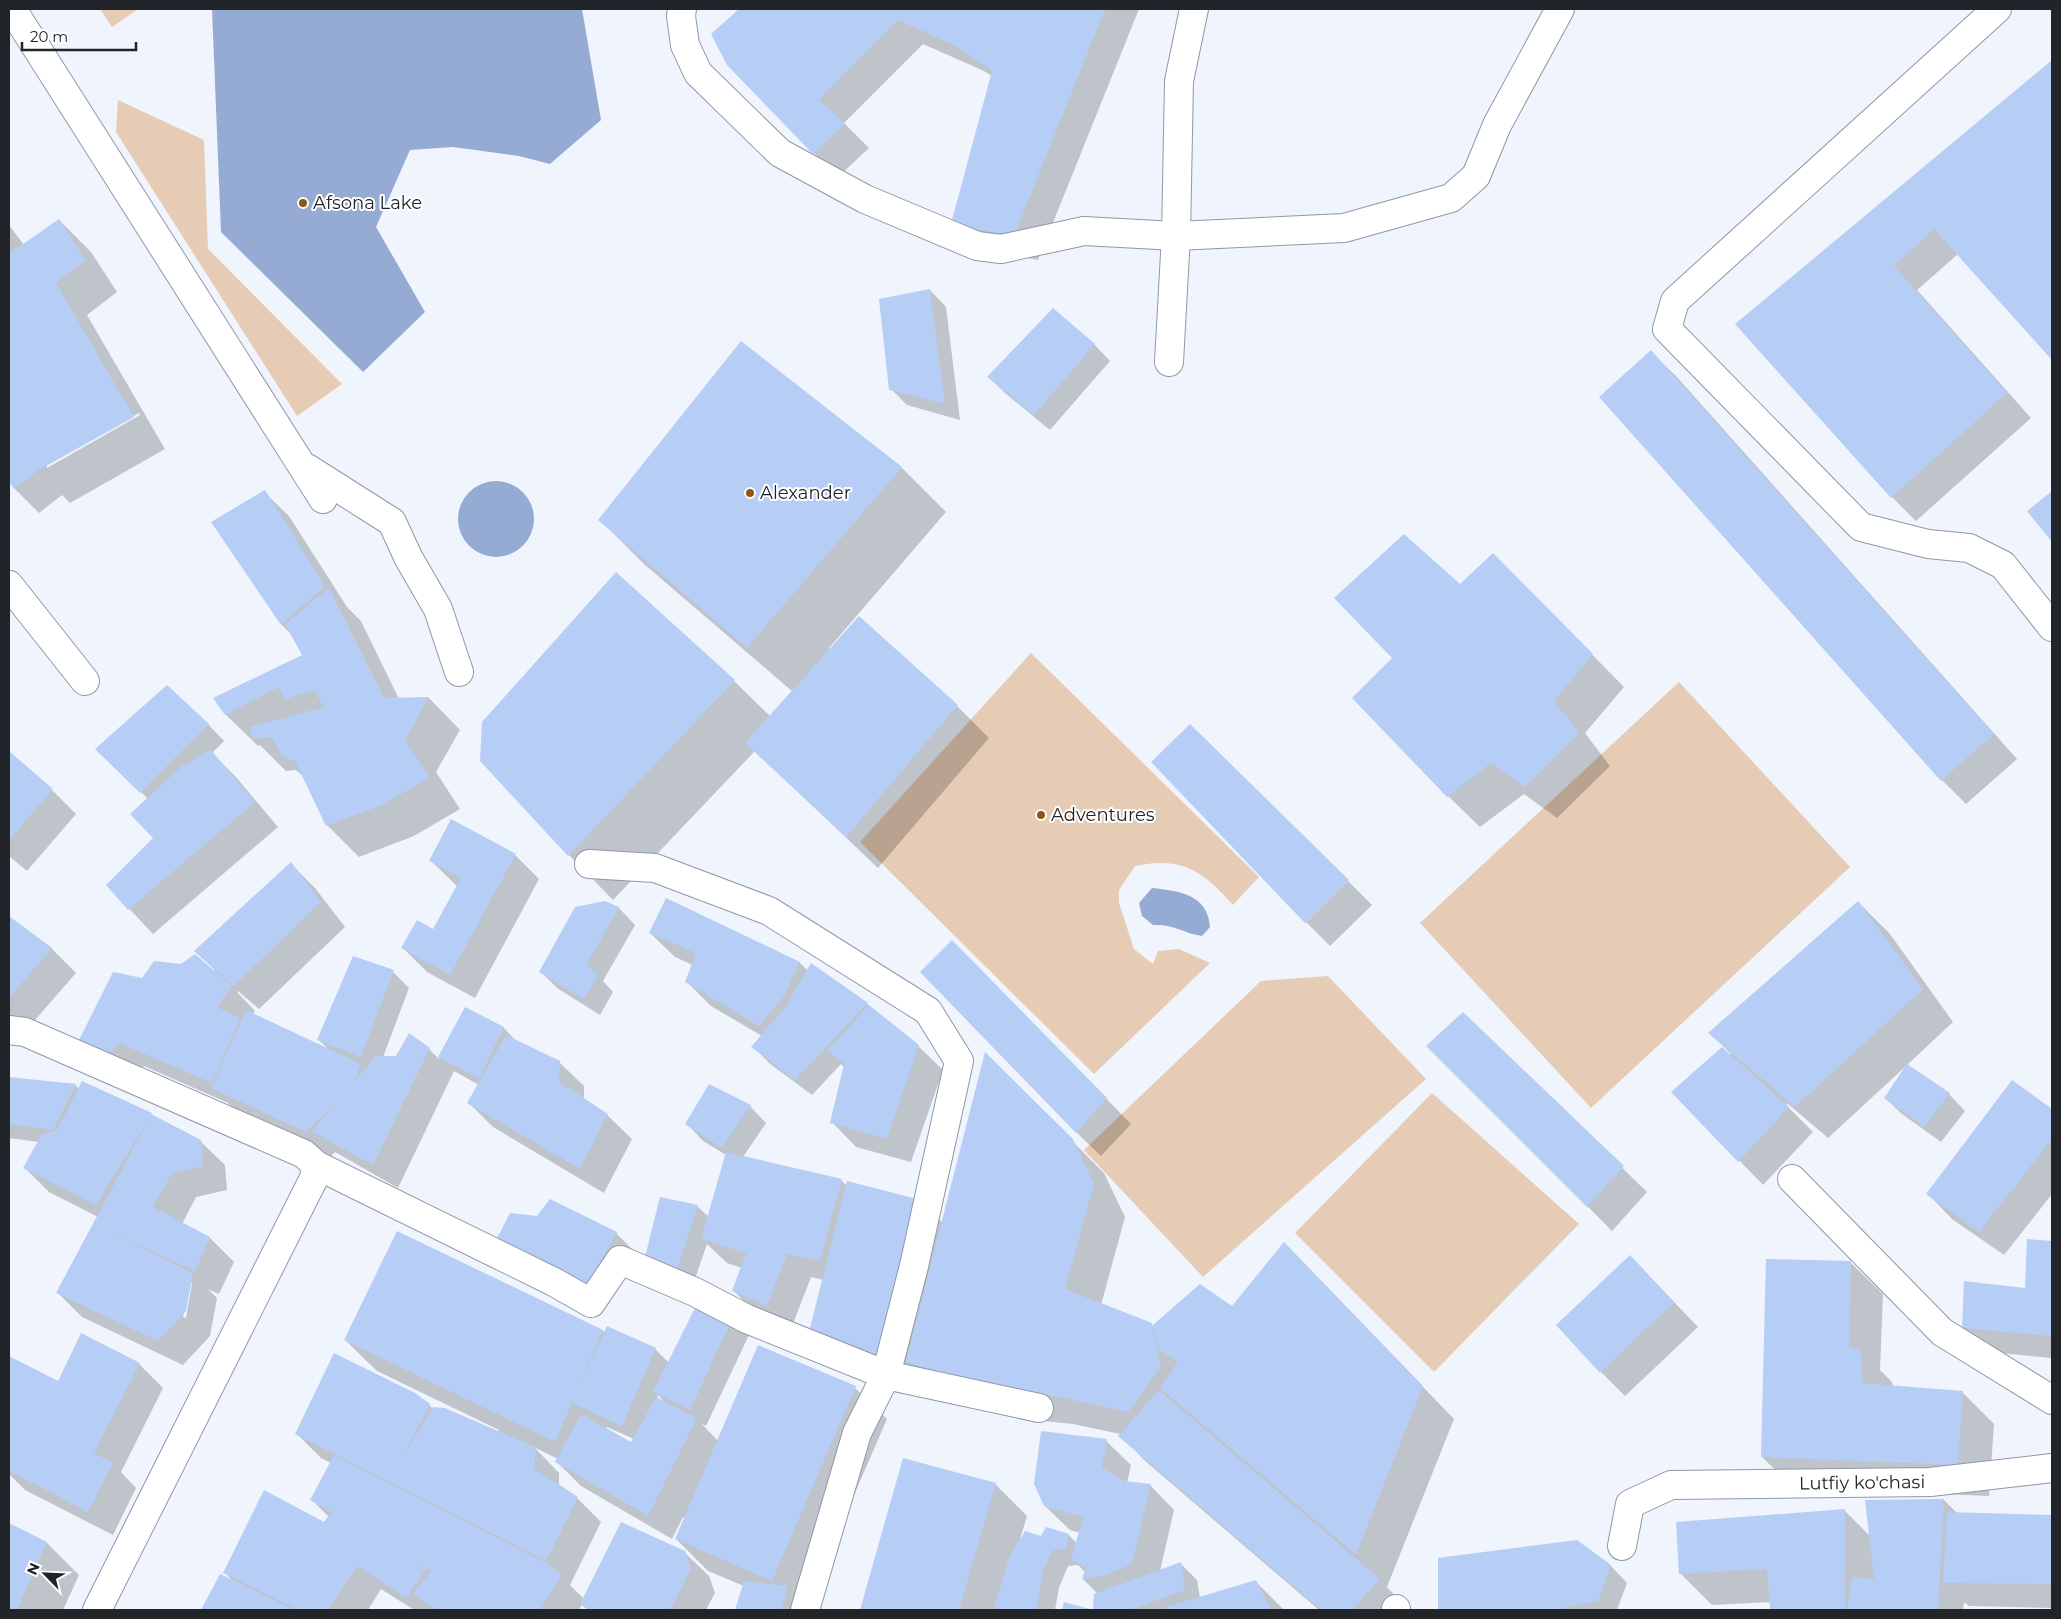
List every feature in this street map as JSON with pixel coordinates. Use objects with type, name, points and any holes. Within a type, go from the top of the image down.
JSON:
[{"type":"street","points":[[12,9],[323,499]]},
{"type":"street","points":[[682,9],[681,16],[685,46],[698,73],[780,153],[865,199],[977,246],[1001,249],[1084,231],[1176,236],[1344,228],[1452,198],[1476,176],[1497,125],[1560,9]]},
{"type":"street","points":[[1169,362],[1176,236],[1179,81],[1194,9]]},
{"type":"street","points":[[1997,9],[1675,301],[1667,329],[1862,527],[1928,544],[1970,548],[2003,565],[2052,627]]},
{"type":"street","points":[[302,465],[392,522],[408,557],[438,609],[459,672]]},
{"type":"street","points":[[9,585],[85,681]]},
{"type":"street","points":[[589,864],[655,868],[769,911],[928,1011],[959,1061],[914,1266],[886,1375],[857,1433],[804,1610]]},
{"type":"street","points":[[9,1030],[25,1032],[304,1154],[316,1165],[554,1282],[591,1303],[620,1260],[695,1292],[747,1319],[886,1375],[1039,1408]]},
{"type":"street","points":[[96,1610],[314,1178],[316,1165]]},
{"type":"street","points":[[1792,1179],[1942,1332],[2052,1400]]},
{"type":"street","name":"Lutfiy ko'chasi","points":[[1622,1546],[1630,1504],[1671,1485],[1930,1482],[2052,1468]]},
{"type":"shaded area","points":[[100,9],[138,9],[112,27]]},
{"type":"shaded area","points":[[118,100],[204,140],[208,249],[342,384],[297,416],[116,132]]},
{"type":"shaded area","points":[[1031,653],[1259,877],[1233,905],[1212,883],[1190,869],[1166,863],[1135,866],[1119,890],[1119,903],[1134,949],[1153,964],[1158,951],[1179,949],[1210,963],[1094,1074],[860,842]]},
{"type":"shaded area","points":[[1679,682],[1850,867],[1591,1108],[1420,923]]},
{"type":"shaded area","points":[[1328,976],[1426,1079],[1203,1277],[1084,1150],[1261,981]]},
{"type":"shaded area","points":[[1432,1093],[1579,1224],[1434,1372],[1295,1233]]},
{"type":"water","name":"Afsona Lake","points":[[212,9],[582,9],[601,120],[550,164],[519,156],[453,147],[410,150],[376,227],[425,312],[363,372],[221,232]]},
{"type":"water","points":[[496,481],[510,484],[523,492],[531,505],[534,519],[531,533],[523,546],[510,554],[496,557],[482,554],[469,546],[461,533],[458,519],[461,505],[469,492],[482,484]]},
{"type":"water","points":[[1152,888],[1182,893],[1198,901],[1204,907],[1210,927],[1202,936],[1173,927],[1153,925],[1142,916],[1139,903]]},
{"type":"building","points":[[739,9],[1105,9],[1014,236],[951,224],[992,71],[958,47],[898,20],[819,100],[845,123],[813,154],[727,65],[711,34]]},
{"type":"building","points":[[2052,60],[2052,360],[1934,229],[1894,266],[2007,393],[1891,498],[1735,324]]},
{"type":"building","points":[[59,219],[86,260],[56,283],[134,417],[37,471],[14,489],[9,481],[9,423],[11,426],[9,421],[9,254]]},
{"type":"building","points":[[930,289],[945,404],[889,390],[879,299]]},
{"type":"building","points":[[1053,308],[1095,344],[1034,415],[987,377]]},
{"type":"building","name":"Alexander","points":[[741,341],[902,467],[747,648],[598,520]]},
{"type":"building","points":[[1651,350],[1994,734],[1941,781],[1599,397]]},
{"type":"building","points":[[265,490],[325,586],[281,625],[211,522]]},
{"type":"building","points":[[2052,491],[2052,542],[2027,511]]},
{"type":"building","points":[[1404,534],[1460,584],[1493,553],[1593,654],[1554,701],[1579,733],[1525,787],[1491,763],[1447,797],[1352,698],[1392,658],[1334,598]]},
{"type":"building","points":[[616,572],[735,680],[568,856],[480,761],[482,722]]},
{"type":"building","points":[[329,588],[384,698],[429,697],[405,740],[430,777],[382,805],[326,826],[295,761],[282,757],[272,737],[253,739],[250,727],[324,707],[314,690],[285,699],[279,687],[225,715],[213,698],[302,655],[285,624]]},
{"type":"building","points":[[859,616],[958,705],[846,837],[745,743]]},
{"type":"building","points":[[167,685],[209,724],[140,793],[95,749]]},
{"type":"building","points":[[1190,724],[1349,880],[1305,923],[1151,762]]},
{"type":"building","points":[[211,750],[255,802],[128,910],[106,885],[153,838],[130,814],[182,766]]},
{"type":"building","points":[[9,751],[53,789],[9,840]]},
{"type":"building","points":[[451,819],[516,854],[450,975],[401,948],[417,920],[433,929],[461,878],[429,861]]},
{"type":"building","points":[[291,862],[321,902],[234,986],[194,951]]},
{"type":"building","points":[[666,898],[800,962],[783,998],[759,1026],[685,982],[696,953],[649,933]]},
{"type":"building","points":[[605,901],[619,907],[587,964],[598,975],[583,999],[539,972],[575,907]]},
{"type":"building","points":[[1858,901],[1923,989],[1795,1107],[1708,1033]]},
{"type":"building","points":[[9,916],[52,948],[9,998]]},
{"type":"building","points":[[952,940],[1107,1098],[1076,1133],[920,972]]},
{"type":"building","points":[[195,954],[232,986],[217,1007],[240,1018],[212,1083],[119,1043],[107,1055],[78,1042],[113,972],[142,978],[154,961],[181,964]]},
{"type":"building","points":[[353,956],[394,970],[361,1057],[317,1040]]},
{"type":"building","points":[[811,963],[868,1003],[795,1080],[751,1047],[786,1006]]},
{"type":"building","points":[[869,1005],[919,1045],[887,1139],[830,1123],[844,1064],[827,1051]]},
{"type":"building","points":[[465,1007],[504,1027],[479,1079],[438,1057]]},
{"type":"building","points":[[246,1010],[361,1064],[354,1082],[375,1056],[396,1056],[409,1033],[430,1048],[373,1165],[312,1132],[335,1104],[306,1132],[211,1088]]},
{"type":"building","points":[[1463,1012],[1624,1166],[1587,1207],[1426,1046]]},
{"type":"building","points":[[506,1035],[560,1061],[559,1082],[608,1114],[580,1169],[467,1103]]},
{"type":"building","points":[[1722,1047],[1789,1107],[1738,1162],[1671,1092]]},
{"type":"building","points":[[985,1052],[1073,1139],[1094,1184],[1065,1289],[1152,1323],[1161,1367],[1128,1412],[1040,1393],[1001,1389],[906,1362]]},
{"type":"building","points":[[1907,1064],[1950,1093],[1924,1127],[1884,1098]]},
{"type":"building","points":[[9,1077],[76,1084],[53,1130],[9,1124]]},
{"type":"building","points":[[2012,1080],[2052,1109],[2052,1139],[1979,1232],[1926,1194]]},
{"type":"building","points":[[82,1081],[152,1113],[201,1140],[203,1166],[172,1173],[153,1207],[210,1237],[195,1271],[100,1228],[193,1273],[186,1311],[158,1341],[56,1293],[150,1117],[96,1205],[23,1168],[42,1134],[57,1130]]},
{"type":"building","points":[[709,1084],[751,1105],[722,1148],[685,1124]]},
{"type":"building","points":[[726,1152],[842,1179],[820,1261],[787,1254],[767,1306],[732,1291],[746,1253],[701,1239]]},
{"type":"building","points":[[847,1181],[921,1200],[880,1360],[808,1336]]},
{"type":"building","points":[[660,1197],[698,1205],[677,1270],[645,1257]]},
{"type":"building","points":[[550,1199],[617,1232],[586,1289],[494,1244],[510,1213],[537,1216]]},
{"type":"building","points":[[397,1231],[603,1330],[576,1392],[607,1326],[656,1348],[622,1426],[572,1403],[555,1442],[344,1340]]},
{"type":"building","points":[[2027,1239],[2052,1241],[2052,1336],[1962,1328],[1964,1281],[2025,1288]]},
{"type":"building","points":[[1284,1242],[1423,1386],[1356,1555],[1160,1388],[1178,1361],[1159,1350],[1153,1325],[1200,1284],[1232,1306]]},
{"type":"building","points":[[1630,1255],[1674,1302],[1600,1373],[1556,1325]]},
{"type":"building","points":[[1766,1259],[1851,1261],[1849,1347],[1861,1349],[1862,1383],[1963,1391],[1958,1465],[1761,1457]]},
{"type":"building","points":[[697,1304],[733,1317],[690,1410],[653,1392]]},
{"type":"building","points":[[81,1333],[140,1363],[94,1453],[113,1463],[88,1512],[9,1471],[9,1356],[58,1381]]},
{"type":"building","points":[[758,1345],[856,1386],[772,1581],[675,1539]]},
{"type":"building","points":[[334,1353],[415,1393],[430,1404],[400,1462],[433,1407],[445,1408],[535,1447],[535,1469],[578,1497],[546,1561],[295,1434]]},
{"type":"building","points":[[1159,1390],[1380,1579],[1352,1610],[1321,1610],[1118,1436]]},
{"type":"building","points":[[656,1397],[697,1418],[648,1516],[555,1462],[581,1414],[631,1442]]},
{"type":"building","points":[[1041,1431],[1107,1439],[1102,1467],[1124,1481],[1151,1484],[1132,1564],[1105,1575],[1082,1580],[1086,1567],[1071,1560],[1083,1517],[1044,1506],[1034,1484]]},
{"type":"building","points":[[334,1455],[546,1563],[562,1575],[540,1610],[437,1610],[413,1594],[431,1571],[414,1561],[426,1569],[406,1598],[357,1566],[328,1610],[299,1610],[223,1573],[264,1490],[324,1522],[331,1512],[310,1500]]},
{"type":"building","points":[[903,1458],[996,1483],[959,1610],[860,1610]]},
{"type":"building","points":[[1944,1499],[1938,1610],[1847,1610],[1852,1577],[1874,1579],[1865,1500]]},
{"type":"building","points":[[1845,1509],[1845,1610],[1770,1610],[1767,1569],[1679,1574],[1676,1522]]},
{"type":"building","points":[[1947,1512],[2052,1515],[2052,1584],[1943,1583]]},
{"type":"building","points":[[621,1522],[685,1551],[691,1568],[670,1610],[590,1610],[580,1604]]},
{"type":"building","points":[[9,1523],[47,1542],[17,1610],[9,1610]]},
{"type":"building","points":[[1046,1527],[1069,1534],[1066,1548],[1052,1551],[1043,1571],[1036,1610],[994,1608],[1009,1558],[1025,1531],[1041,1536]]},
{"type":"building","points":[[1577,1540],[1611,1565],[1598,1601],[1553,1610],[1438,1610],[1438,1558]]},
{"type":"building","points":[[1181,1562],[1185,1590],[1133,1610],[1093,1610],[1094,1594]]},
{"type":"building","points":[[220,1574],[295,1610],[201,1610]]},
{"type":"building","points":[[1256,1580],[1271,1610],[1167,1610],[1166,1607]]},
{"type":"building","points":[[744,1581],[788,1586],[781,1610],[735,1610]]},
{"type":"building","points":[[1064,1602],[1093,1610],[1062,1610]]},
{"type":"place","name":"Afsona Lake","points":[[303,203]]},
{"type":"place","name":"Alexander","points":[[750,493]]},
{"type":"place","name":"Adventures","points":[[1041,815]]}]
